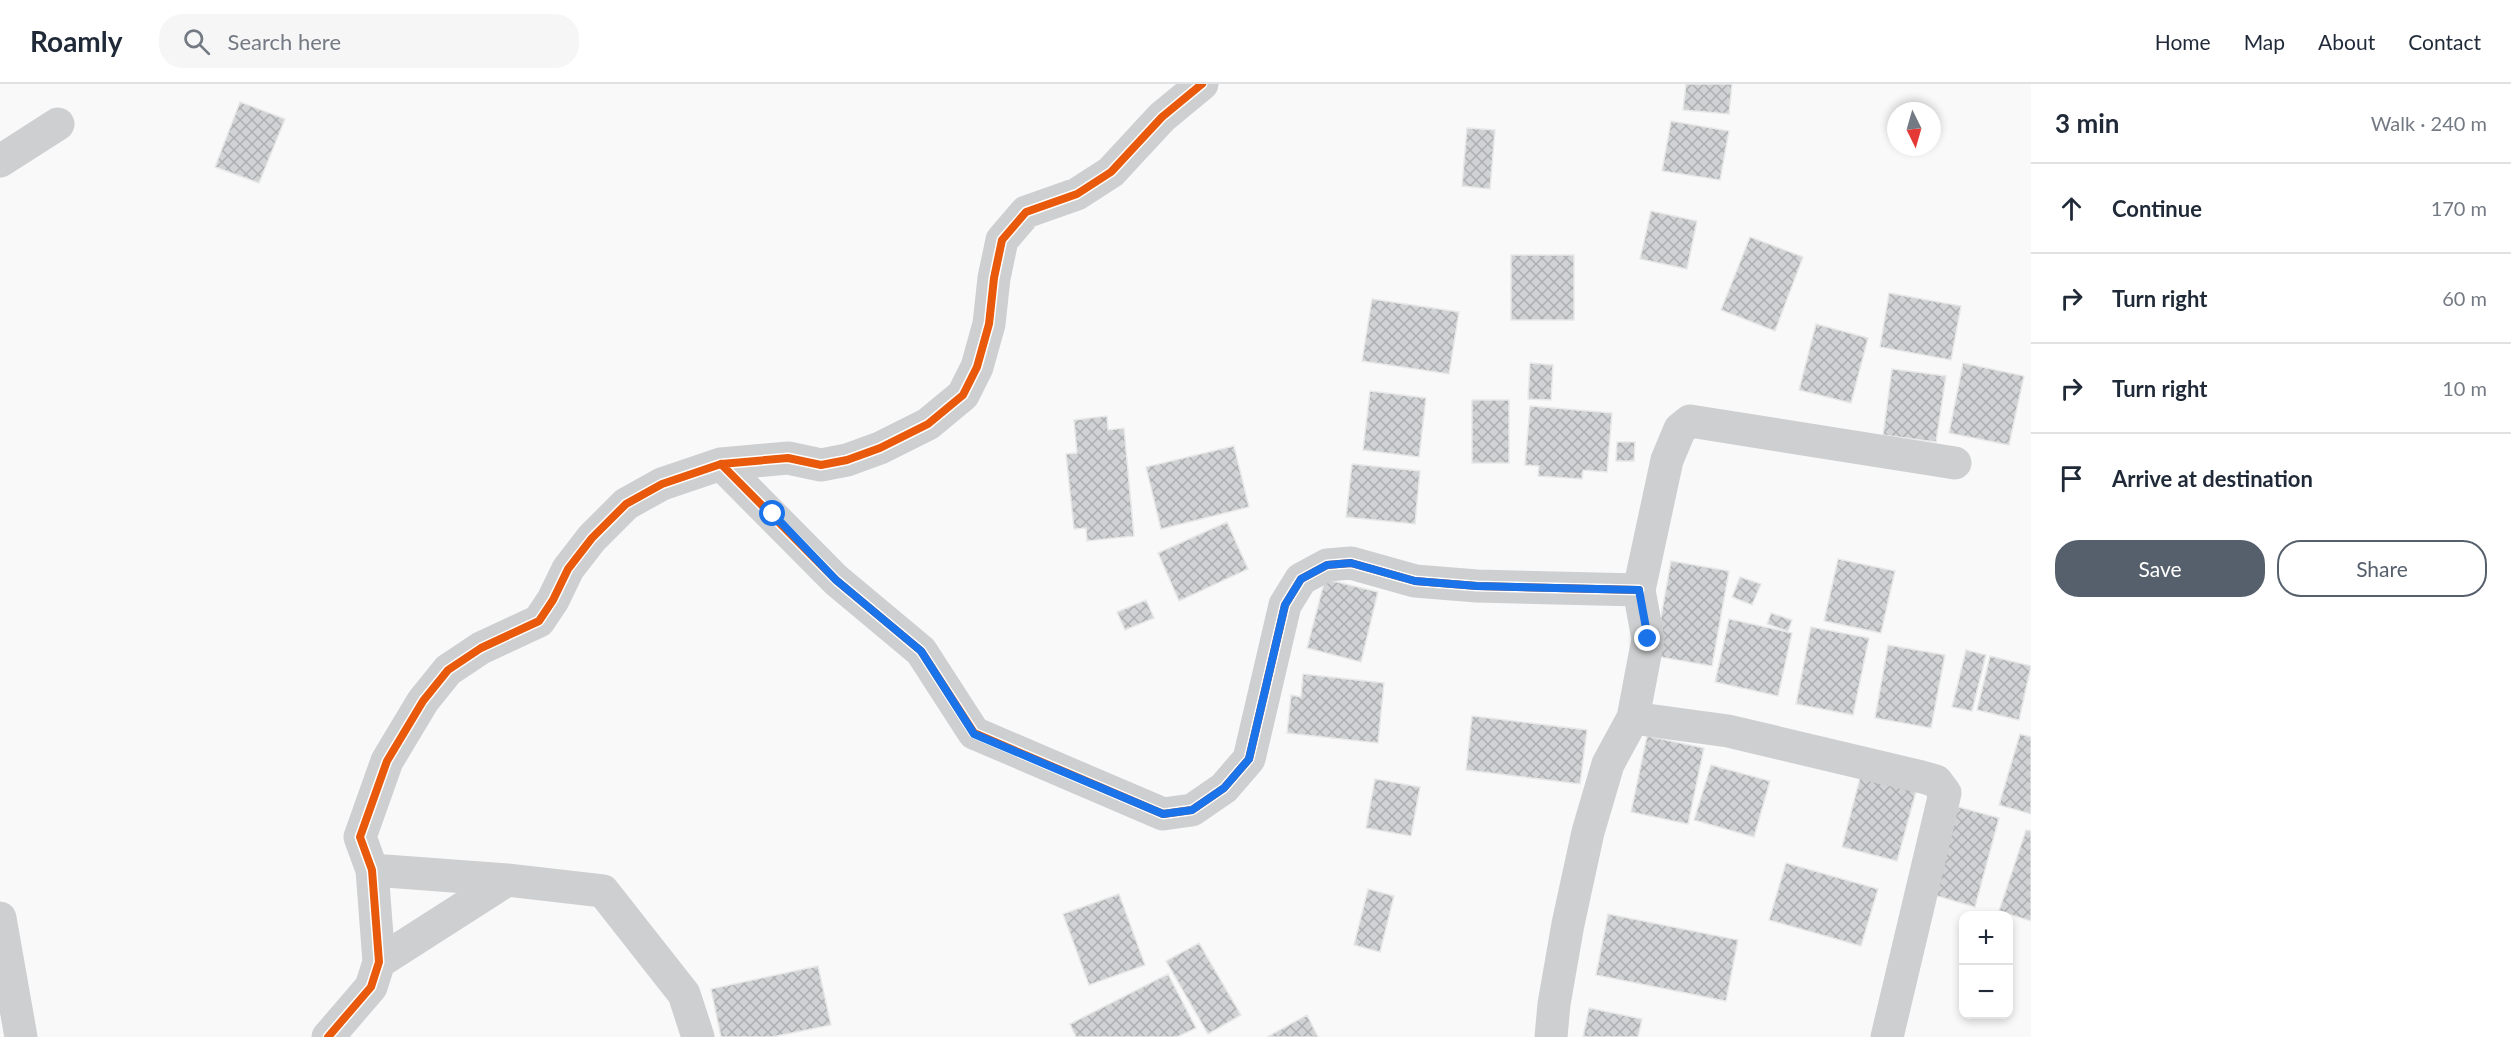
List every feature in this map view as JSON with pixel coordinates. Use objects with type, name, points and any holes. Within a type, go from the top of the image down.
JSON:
[{"type":"street","points":[[328,1037],[371,987],[379,963],[372,870],[360,837],[387,762],[423,701],[448,670],[481,648],[538,621],[554,600],[568,569],[592,538],[626,504],[662,484],[721,464],[788,458],[821,465],[848,460],[880,448],[928,424],[963,395],[977,367],[989,324],[994,278],[1002,240],[1026,212],[1077,194],[1111,172],[1162,117],[1202,84]]},
{"type":"street","points":[[0,161],[58,124]]},
{"type":"street","points":[[1551,1037],[1554,1004],[1566,936],[1588,832],[1608,764],[1633,718],[1648,639],[1639,590],[1667,460],[1680,429],[1690,421],[1955,463]]},
{"type":"street","points":[[721,464],[836,580],[921,651],[974,734],[1163,814],[1192,810],[1224,788],[1249,759],[1285,605],[1301,579],[1327,565],[1351,563],[1415,581],[1477,586],[1639,590]]},
{"type":"street","points":[[1633,718],[1728,731],[1936,781],[1945,793],[1887,1037]]},
{"type":"street","points":[[372,870],[507,880],[603,891],[684,994],[698,1037]]},
{"type":"street","points":[[379,963],[507,880]]},
{"type":"street","points":[[0,918],[21,1037]]},
{"type":"building","points":[[1686,84],[1732,84],[1729,114],[1683,110]]},
{"type":"building","points":[[240,102],[285,119],[259,183],[215,167]]},
{"type":"building","points":[[1671,121],[1729,131],[1720,180],[1662,171]]},
{"type":"building","points":[[1467,128],[1495,130],[1490,189],[1462,186]]},
{"type":"building","points":[[1651,211],[1697,221],[1687,269],[1640,259]]},
{"type":"building","points":[[1750,237],[1803,257],[1775,331],[1721,310]]},
{"type":"building","points":[[1511,255],[1574,255],[1574,320],[1511,320]]},
{"type":"building","points":[[1889,293],[1961,306],[1951,360],[1880,347]]},
{"type":"building","points":[[1372,299],[1459,312],[1449,374],[1362,361]]},
{"type":"building","points":[[1816,324],[1868,338],[1851,403],[1799,390]]},
{"type":"building","points":[[1530,363],[1553,365],[1551,400],[1528,399]]},
{"type":"building","points":[[1963,363],[2024,376],[2009,445],[1949,433]]},
{"type":"building","points":[[1892,369],[1946,376],[1936,442],[1883,435]]},
{"type":"building","points":[[1370,391],[1426,398],[1419,457],[1363,450]]},
{"type":"building","points":[[1472,400],[1509,400],[1509,463],[1472,463]]},
{"type":"building","points":[[1530,406],[1612,413],[1607,472],[1583,470],[1582,479],[1538,476],[1539,466],[1525,465]]},
{"type":"building","points":[[1107,416],[1108,430],[1124,428],[1134,536],[1087,541],[1086,528],[1074,529],[1066,454],[1077,453],[1074,420]]},
{"type":"building","points":[[1617,442],[1635,442],[1634,461],[1616,461]]},
{"type":"building","points":[[1234,446],[1249,507],[1161,529],[1146,467]]},
{"type":"building","points":[[1352,464],[1420,471],[1415,524],[1346,517]]},
{"type":"building","points":[[1227,522],[1248,569],[1179,601],[1158,553]]},
{"type":"building","points":[[1838,559],[1895,571],[1881,633],[1824,621]]},
{"type":"building","points":[[1671,561],[1729,571],[1712,666],[1654,656]]},
{"type":"building","points":[[1740,577],[1761,584],[1752,605],[1732,597]]},
{"type":"building","points":[[1325,579],[1378,592],[1361,662],[1307,648]]},
{"type":"building","points":[[1146,600],[1154,618],[1125,630],[1117,612]]},
{"type":"building","points":[[1771,613],[1792,620],[1788,631],[1767,624]]},
{"type":"building","points":[[1729,619],[1792,633],[1778,696],[1715,682]]},
{"type":"building","points":[[1811,627],[1869,638],[1853,715],[1796,704]]},
{"type":"building","points":[[1888,645],[1945,655],[1931,728],[1875,718]]},
{"type":"building","points":[[1966,650],[1986,655],[1972,711],[1952,707]]},
{"type":"building","points":[[1990,656],[2031,666],[2019,720],[1977,710]]},
{"type":"building","points":[[1303,674],[1384,683],[1378,743],[1287,733],[1291,695],[1301,697]]},
{"type":"building","points":[[1472,716],[1587,730],[1580,784],[1466,770]]},
{"type":"building","points":[[2020,734],[2031,737],[2031,814],[1999,805]]},
{"type":"building","points":[[1647,736],[1704,748],[1688,824],[1631,812]]},
{"type":"building","points":[[1711,765],[1770,781],[1754,837],[1694,820]]},
{"type":"building","points":[[1861,774],[1917,788],[1897,861],[1842,847]]},
{"type":"building","points":[[1375,779],[1420,787],[1411,836],[1366,828]]},
{"type":"building","points":[[1951,805],[1999,818],[1975,907],[1927,893]]},
{"type":"building","points":[[2026,830],[2031,831],[2031,921],[2013,915],[2013,911],[1999,911]]},
{"type":"building","points":[[1786,863],[1878,889],[1861,946],[1769,920]]},
{"type":"building","points":[[1368,889],[1394,896],[1380,952],[1354,945]]},
{"type":"building","points":[[1119,894],[1145,965],[1089,985],[1063,914]]},
{"type":"building","points":[[1608,914],[1738,940],[1726,1001],[1596,975]]},
{"type":"building","points":[[1199,943],[1241,1015],[1208,1034],[1166,961]]},
{"type":"building","points":[[818,966],[831,1025],[772,1037],[721,1037],[711,989]]},
{"type":"building","points":[[1168,974],[1196,1028],[1177,1037],[1076,1037],[1070,1024]]},
{"type":"building","points":[[1589,1008],[1642,1019],[1638,1037],[1583,1037]]},
{"type":"building","points":[[1307,1015],[1318,1037],[1267,1037]]},
{"type":"cycle path","points":[[328,1037],[371,987],[379,962],[372,870],[360,837],[387,761],[423,701],[448,670],[481,648],[539,621],[553,600],[568,569],[592,538],[626,504],[662,484],[721,464],[788,458],[821,465],[847,460],[880,448],[928,424],[963,395],[977,367],[989,324],[994,278],[1002,240],[1026,212],[1077,194],[1111,172],[1162,117],[1202,84]]},
{"type":"cycle path","points":[[721,464],[836,580],[921,651],[974,733],[1163,814],[1192,810],[1224,788],[1249,759],[1285,605],[1301,579],[1327,565],[1351,563],[1415,581],[1477,586],[1639,590]]},
{"type":"route","points":[[773,514],[836,580],[921,651],[974,734],[1163,814],[1192,810],[1224,788],[1249,759],[1285,605],[1301,579],[1327,565],[1351,563],[1415,581],[1477,586],[1639,590],[1648,639]]}]
